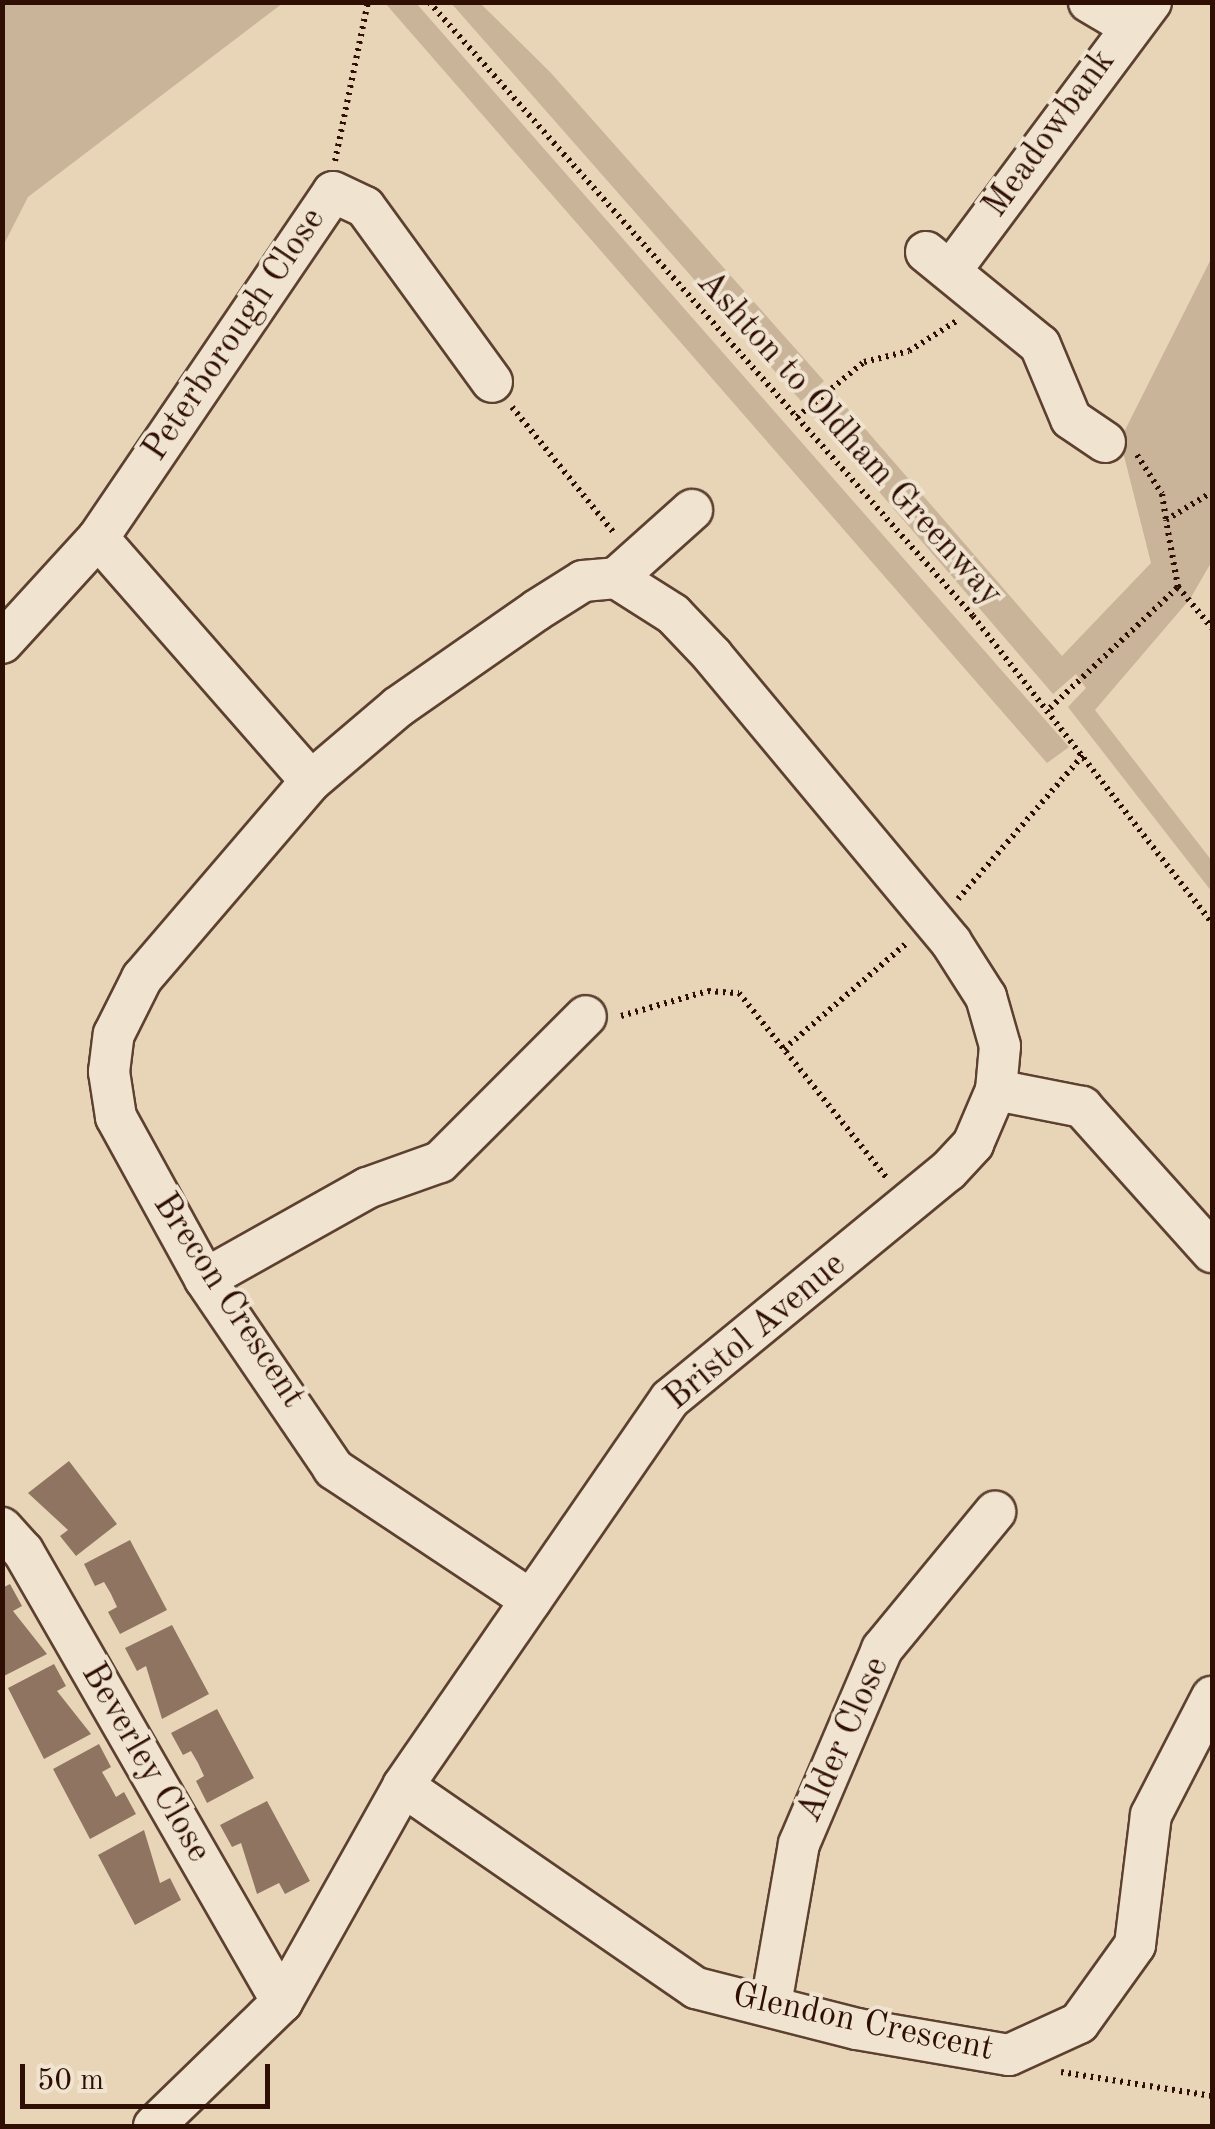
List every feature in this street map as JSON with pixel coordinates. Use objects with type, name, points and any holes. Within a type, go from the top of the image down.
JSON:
[{"type":"street","points":[[1090,2],[1140,14]]},
{"type":"street","name":"Meadowbank","points":[[954,271],[1140,14]]},
{"type":"street","name":"Peterborough Close","points":[[2,643],[98,538],[333,192],[364,207],[492,382]]},
{"type":"street","points":[[954,271],[1040,344],[1071,419],[1105,442]]},
{"type":"street","name":"Brecon Crescent","points":[[531,1600],[334,1469],[206,1279],[116,1116],[109,1072],[114,1034],[142,978],[184,922],[311,781],[398,707],[583,581],[625,568],[692,510]]},
{"type":"street","points":[[98,538],[311,781]]},
{"type":"street","name":"Bristol Avenue","points":[[154,2126],[282,2002],[403,1786],[670,1399],[908,1205],[973,1144],[996,1090],[1000,1046],[986,997],[933,921],[713,656],[625,568]]},
{"type":"street","points":[[206,1279],[367,1188],[440,1162],[586,1016]]},
{"type":"street","points":[[996,1090],[1082,1107],[1212,1252]]},
{"type":"street","name":"Alder Close","points":[[771,2004],[798,1844],[882,1649],[995,1512]]},
{"type":"street","name":"Beverley Close","points":[[2,1528],[23,1551],[282,2002]]},
{"type":"street","name":"Glendon Crescent","points":[[403,1786],[696,1988],[771,2004],[857,2030],[1008,2055],[1080,2023],[1134,1945],[1151,1814],[1212,1697]]},
{"type":"path","points":[[333,192],[336,140],[368,2]]},
{"type":"path","name":"Ashton to Oldham Greenway","points":[[429,2],[1050,708],[1212,924]]},
{"type":"path","points":[[797,418],[864,362],[950,328],[954,271]]},
{"type":"path","points":[[492,382],[625,568]]},
{"type":"path","points":[[1105,442],[1142,457],[1166,520],[1178,587],[1212,628]]},
{"type":"path","points":[[1166,520],[1212,492]]},
{"type":"path","points":[[1050,708],[1178,587]]},
{"type":"path","points":[[784,1049],[933,921],[1085,753]]},
{"type":"path","points":[[586,1016],[606,1021],[708,990],[739,993],[908,1205]]},
{"type":"path","points":[[1060,2072],[1212,2096]]},
{"type":"shaded area","points":[[3,2],[283,3],[28,197],[3,246]]},
{"type":"shaded area","points":[[385,3],[416,3],[1069,747],[1047,763]]},
{"type":"shaded area","points":[[451,3],[480,3],[551,73],[824,381],[801,401]]},
{"type":"shaded area","points":[[1212,257],[1212,561],[1190,599],[1095,710],[1212,861],[1212,892],[1068,707],[1086,688],[1076,674],[1053,694],[813,415],[835,394],[1062,656],[1151,563],[1120,440]]},
{"type":"building","points":[[69,1461],[117,1524],[76,1556],[60,1536],[68,1530],[28,1493]]},
{"type":"building","points":[[130,1540],[167,1610],[120,1634],[108,1612],[117,1607],[111,1594],[104,1582],[95,1586],[84,1564]]},
{"type":"building","points":[[10,1584],[22,1606],[13,1611],[47,1654],[2,1677],[2,1588]]},
{"type":"building","points":[[172,1625],[209,1694],[162,1719],[146,1666],[137,1671],[125,1648]]},
{"type":"building","points":[[54,1664],[66,1686],[57,1691],[91,1734],[44,1759],[8,1688]]},
{"type":"building","points":[[217,1709],[254,1778],[207,1803],[196,1781],[204,1776],[198,1763],[191,1751],[183,1755],[171,1733]]},
{"type":"building","points":[[99,1744],[111,1767],[102,1772],[116,1797],[124,1792],[136,1814],[90,1839],[53,1769]]},
{"type":"building","points":[[267,1801],[310,1881],[285,1894],[279,1883],[257,1894],[241,1843],[232,1847],[220,1825]]},
{"type":"building","points":[[144,1830],[160,1883],[170,1878],[181,1900],[135,1925],[98,1855]]}]
